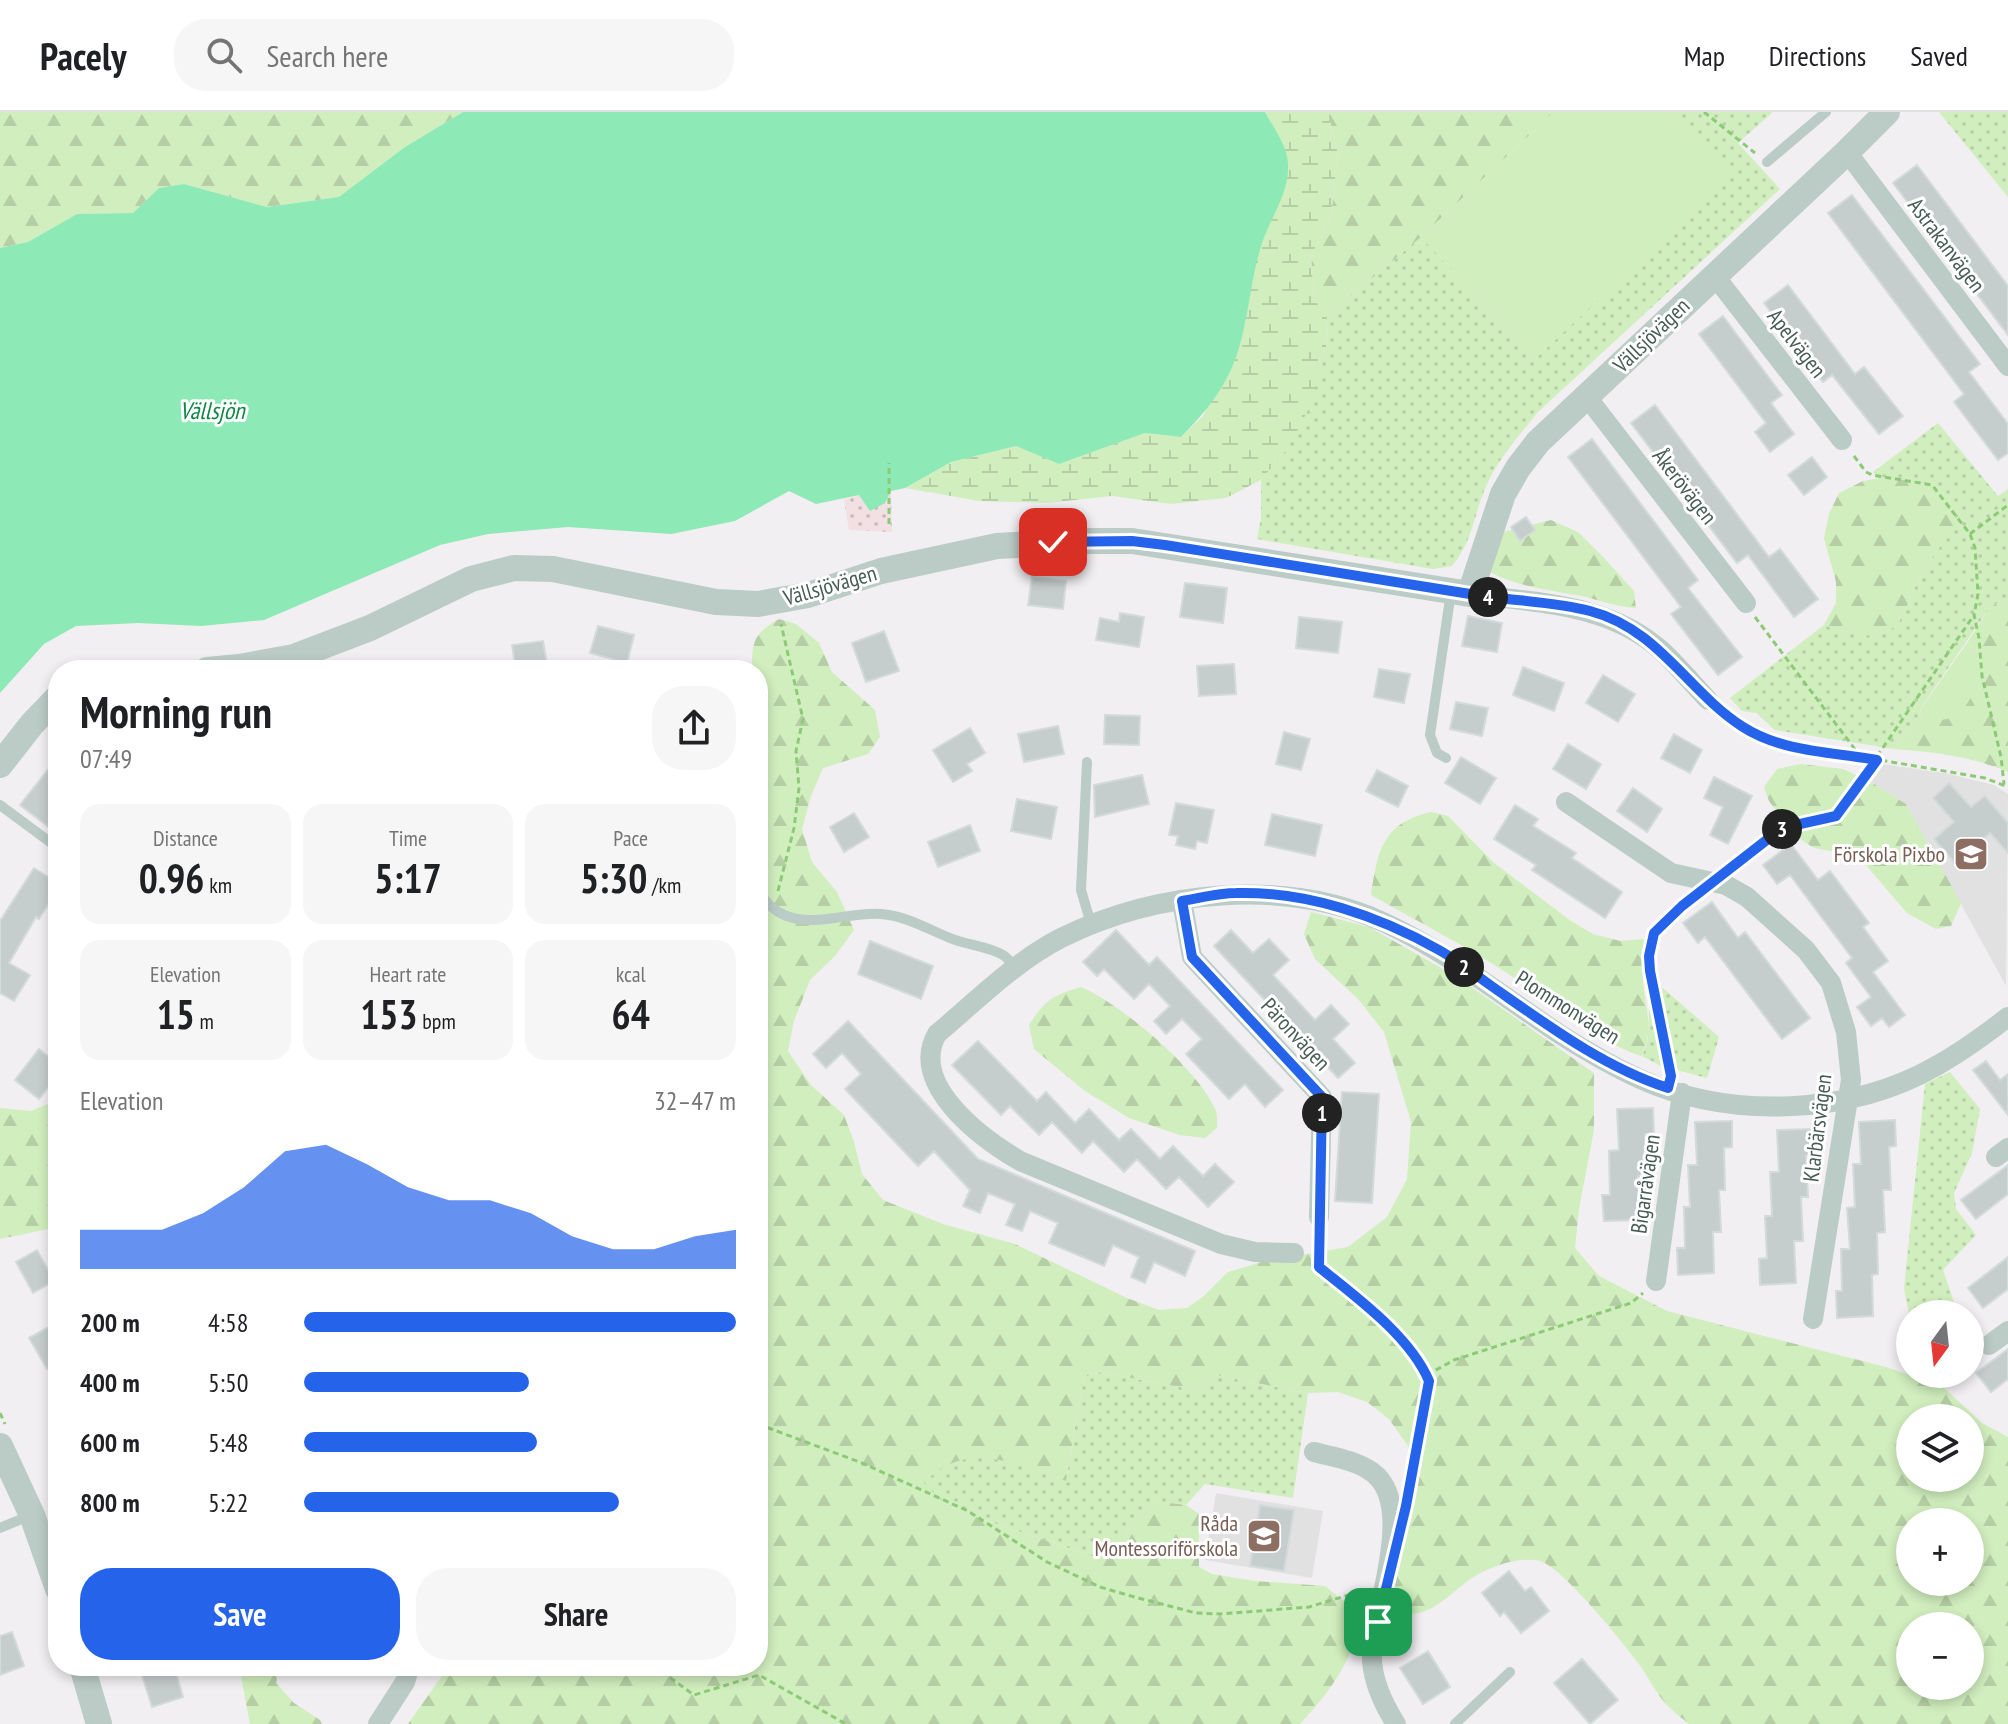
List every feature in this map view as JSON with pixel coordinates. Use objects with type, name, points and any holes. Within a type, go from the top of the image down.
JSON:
[{"type":"street","name":"Vällsjövägen","points":[[1461,593],[1503,494],[1538,442],[1887,112]]},
{"type":"street","name":"Astrakanvägen","points":[[1847,152],[2008,366]]},
{"type":"street","name":"Apelvägen","points":[[1714,275],[1842,440]]},
{"type":"street","name":"Åkerövägen","points":[[1587,397],[1746,603]]},
{"type":"street","name":"Vällsjövägen","points":[[278,660],[294,657],[370,628],[471,579],[514,568],[553,569],[716,602],[758,604],[808,595],[881,571],[997,546],[1090,541],[1165,545],[1590,611],[1640,634],[1661,650],[1708,700]]},
{"type":"street","points":[[0,765],[48,707]]},
{"type":"street","name":"Klarbärsvägen","points":[[1566,802],[1671,873],[1726,885],[1747,897],[1806,950],[1831,983],[1846,1032],[1851,1080],[1813,1319]]},
{"type":"street","name":"Plommonvägen","points":[[1294,1253],[1255,1252],[1221,1244],[1020,1161],[991,1144],[950,1103],[934,1080],[929,1066],[929,1047],[937,1034],[1016,968],[1058,940],[1131,910],[1234,893],[1267,894],[1322,903],[1380,920],[1441,951],[1564,1036],[1641,1079],[1722,1102],[1805,1105],[1848,1099],[1896,1084],[1937,1066],[2008,1017]]},
{"type":"street","name":"Päronvägen","points":[[1182,901],[1192,957],[1322,1097],[1319,1217]]},
{"type":"street","name":"Bigarråvägen","points":[[1656,1281],[1675,1091]]},
{"type":"street","points":[[1989,1345],[2008,1331]]},
{"type":"street","points":[[0,1446],[32,1515],[48,1561]]},
{"type":"street","points":[[1314,1452],[1349,1461],[1371,1471],[1383,1482],[1390,1502],[1392,1559],[1372,1650],[1376,1685],[1396,1724]]},
{"type":"street","points":[[85,1676],[99,1724]]},
{"type":"street","points":[[378,1724],[407,1676]]},
{"type":"lane","points":[[1767,162],[1826,112]]},
{"type":"lane","points":[[1446,758],[1437,753],[1430,735],[1461,593]]},
{"type":"lane","points":[[1087,762],[1081,890],[1091,924]]},
{"type":"lane","points":[[0,805],[48,841]]},
{"type":"lane","points":[[768,901],[775,909],[813,922],[882,914],[915,921],[951,938],[1002,955],[1016,968]]},
{"type":"lane","points":[[0,1528],[32,1515]]},
{"type":"lane","points":[[1455,1724],[1510,1672]]},
{"type":"path","points":[[1704,112],[1767,162]]},
{"type":"path","points":[[1708,700],[1744,728],[1769,741],[1974,775],[2006,786],[1982,676],[1974,615],[1978,576],[1970,534],[1932,485],[1866,472],[1842,440]]},
{"type":"path","points":[[889,463],[889,524]]},
{"type":"path","points":[[1970,534],[2008,505]]},
{"type":"path","points":[[775,909],[794,828],[799,788],[796,751],[803,719],[776,601]]},
{"type":"path","points":[[1746,603],[1778,650],[1854,748],[1856,756]]},
{"type":"path","points":[[1675,1091],[1649,956],[1654,933],[1713,881],[1782,828],[1836,816],[1974,615]]},
{"type":"path","points":[[1319,1217],[1319,1267]]},
{"type":"path","points":[[1294,1253],[1319,1267],[1384,1323],[1413,1353],[1427,1375],[1429,1381],[1406,1506]]},
{"type":"path","points":[[1427,1375],[1454,1360],[1631,1303]]},
{"type":"path","points":[[768,1428],[862,1463],[968,1511],[1047,1562],[1100,1587],[1196,1613],[1309,1607],[1345,1598],[1365,1590],[1378,1579],[1392,1559]]},
{"type":"path","points":[[668,1676],[694,1695],[756,1676]]},
{"type":"path","points":[[761,1676],[846,1724]]},
{"type":"shaded area","name":"Förskola Pixbo","points":[[1883,764],[1949,774],[1994,785],[2008,794],[2006,986],[1906,804],[1871,782]]},
{"type":"shaded area","name":"Råda Montessoriförskola","points":[[1216,1493],[1323,1511],[1312,1578],[1205,1560]]},
{"type":"green space","points":[[0,112],[463,112],[405,147],[340,197],[267,207],[184,184],[159,188],[133,213],[77,214],[28,242],[0,248]]},
{"type":"green space","points":[[1265,112],[1324,112],[1329,117],[1338,154],[1331,216],[1311,256],[1314,299],[1327,316],[1326,352],[1308,410],[1288,448],[1261,480],[1226,498],[1171,504],[1112,496],[1047,503],[979,501],[905,488],[951,462],[1016,446],[1059,464],[1145,433],[1181,437],[1203,416],[1245,325],[1254,268],[1287,155]]},
{"type":"green space","points":[[1324,112],[1554,112],[1421,237],[1327,316],[1314,299],[1311,256],[1331,216],[1338,154],[1329,117]]},
{"type":"green space","points":[[1554,112],[1670,112],[1731,176],[1536,358],[1421,237]]},
{"type":"green space","points":[[1670,112],[1773,112],[1738,143],[1780,189],[1538,412],[1495,470],[1484,491],[1468,539],[1452,566],[1433,569],[1257,539],[1261,518],[1261,480],[1288,448],[1326,352],[1327,316],[1421,237],[1536,358],[1730,176]]},
{"type":"green space","points":[[1939,112],[2008,112],[2008,197]]},
{"type":"green space","points":[[1938,423],[1998,496],[2008,489],[2008,598],[1990,607],[1894,749],[1775,730],[1756,713],[1742,711],[1730,698],[1824,625],[1853,634],[1874,635],[1893,628],[1900,620],[1930,560],[1961,525],[1906,480],[1878,478],[1873,472]]},
{"type":"green space","points":[[1885,477],[1930,484],[1961,525],[1930,560],[1893,628],[1874,635],[1843,632],[1824,625],[1836,603],[1836,582],[1824,538],[1829,514],[1839,493],[1863,481]]},
{"type":"green space","points":[[1551,520],[1578,532],[1604,558],[1634,591],[1636,608],[1523,585],[1490,572],[1499,533]]},
{"type":"green space","points":[[2008,598],[2008,772],[1966,758],[1894,749],[1919,715],[1924,720],[1978,652],[1967,643],[1990,607]]},
{"type":"green space","points":[[779,619],[796,624],[819,643],[832,672],[875,710],[880,737],[868,754],[823,768],[802,829],[812,862],[837,892],[854,930],[835,956],[810,980],[794,1021],[788,1051],[811,1085],[844,1115],[862,1174],[883,1200],[943,1224],[1015,1244],[1127,1298],[1159,1310],[1187,1308],[1228,1272],[1265,1261],[1348,1247],[1387,1217],[1407,1179],[1411,1122],[1384,1032],[1358,999],[1315,959],[1304,934],[1311,912],[1369,927],[1457,977],[1594,1073],[1594,1130],[1575,1248],[1599,1276],[1667,1311],[1896,1370],[1896,1388],[1944,1388],[1961,1404],[1896,1404],[1896,1492],[1984,1492],[1984,1424],[2008,1437],[2008,1724],[1689,1724],[1662,1699],[1642,1668],[1592,1606],[1550,1566],[1540,1561],[1515,1561],[1489,1569],[1424,1611],[1413,1614],[1390,1605],[1391,1584],[1413,1486],[1408,1446],[1389,1419],[1367,1402],[1338,1392],[1308,1393],[1215,1375],[1196,1390],[1098,1372],[1083,1378],[1066,1481],[1011,1462],[974,1458],[940,1469],[924,1483],[943,1502],[970,1515],[1095,1557],[1121,1542],[1135,1517],[1155,1501],[1186,1505],[1199,1514],[1199,1567],[1212,1574],[1255,1581],[1325,1586],[1359,1613],[1357,1630],[1340,1673],[1300,1724],[408,1724],[442,1676],[768,1676],[768,660],[752,660],[759,634]]},
{"type":"green space","points":[[1967,643],[1978,652],[1977,680],[1970,698],[1950,718],[1924,720],[1919,715],[1923,706]]},
{"type":"green space","points":[[1801,764],[1843,769],[1906,804],[1961,903],[1951,926],[1936,929],[1907,913],[1858,856],[1814,848],[1794,835],[1769,801],[1764,787],[1777,769]]},
{"type":"green space","points":[[1431,812],[1448,816],[1494,863],[1571,921],[1593,934],[1620,941],[1643,939],[1649,943],[1643,976],[1648,1037],[1641,1056],[1606,1041],[1493,964],[1371,895],[1380,852],[1392,831],[1402,823]]},
{"type":"green space","points":[[1081,987],[1117,1008],[1176,1057],[1206,1093],[1216,1111],[1217,1128],[1205,1138],[1180,1135],[1129,1118],[1085,1091],[1034,1049],[1029,1025],[1035,1017],[1050,1000]]},
{"type":"green space","points":[[1663,988],[1719,1037],[1707,1078],[1661,1066],[1642,1056],[1648,1038],[1652,998],[1656,989]]},
{"type":"green space","points":[[1950,1072],[1980,1109],[1972,1153],[1954,1193],[1956,1209],[1976,1235],[1943,1270],[1953,1300],[1906,1300],[1904,1288],[1925,1084]]},
{"type":"green space","points":[[48,1104],[48,1229],[0,1239],[0,1108],[31,1111]]},
{"type":"green space","points":[[1098,1372],[1196,1390],[1215,1375],[1308,1393],[1293,1498],[1205,1484],[1186,1505],[1155,1501],[1135,1517],[1121,1542],[1095,1557],[970,1515],[943,1502],[923,1483],[943,1466],[974,1458],[1005,1461],[1066,1481],[1083,1378]]},
{"type":"green space","points":[[241,1676],[278,1676],[276,1683],[294,1703],[322,1724],[250,1724]]},
{"type":"sand","points":[[891,491],[892,532],[849,530],[844,500],[859,495],[885,503]]},
{"type":"water","name":"Vällsjön","points":[[463,112],[1265,112],[1283,145],[1288,168],[1284,190],[1257,259],[1236,358],[1214,399],[1181,437],[1145,433],[1059,464],[1016,446],[951,462],[905,488],[891,491],[885,503],[870,511],[859,495],[816,504],[789,491],[735,521],[671,534],[568,527],[488,534],[440,545],[264,620],[201,626],[138,623],[76,626],[44,644],[0,693],[0,248],[28,242],[77,214],[133,213],[159,188],[184,184],[267,207],[339,197],[405,147]]},
{"type":"building","points":[[1917,165],[2008,286],[2008,335],[1893,183]]},
{"type":"building","points":[[1852,195],[1980,364],[1969,372],[2008,424],[2008,453],[1998,460],[1954,402],[1964,394],[1828,213]]},
{"type":"building","points":[[1788,285],[1855,374],[1864,367],[1903,416],[1879,434],[1832,375],[1823,382],[1764,303]]},
{"type":"building","points":[[1723,316],[1782,395],[1771,403],[1794,434],[1770,452],[1755,432],[1766,423],[1699,334]]},
{"type":"building","points":[[1655,405],[1769,557],[1780,549],[1818,599],[1794,617],[1748,555],[1737,563],[1631,423]]},
{"type":"building","points":[[1592,439],[1698,580],[1688,588],[1742,657],[1718,675],[1671,614],[1681,607],[1568,457]]},
{"type":"building","points":[[1812,457],[1827,477],[1804,495],[1788,475]]},
{"type":"building","points":[[1526,517],[1535,530],[1520,541],[1511,527]]},
{"type":"building","points":[[1032,577],[1066,581],[1063,609],[1028,605]]},
{"type":"building","points":[[1185,583],[1227,588],[1223,623],[1180,617]]},
{"type":"building","points":[[1120,613],[1144,617],[1139,647],[1096,640],[1100,618],[1119,622]]},
{"type":"building","points":[[1468,616],[1502,623],[1497,652],[1462,646]]},
{"type":"building","points":[[1299,617],[1342,622],[1338,653],[1296,648]]},
{"type":"building","points":[[598,626],[634,635],[628,660],[590,653]]},
{"type":"building","points":[[884,631],[899,671],[866,682],[852,643]]},
{"type":"building","points":[[543,641],[546,660],[514,660],[512,645]]},
{"type":"building","points":[[1234,664],[1236,694],[1199,696],[1197,666]]},
{"type":"building","points":[[1523,667],[1564,683],[1554,711],[1513,695]]},
{"type":"building","points":[[1379,669],[1410,674],[1404,703],[1374,697]]},
{"type":"building","points":[[1603,675],[1635,694],[1618,722],[1586,703]]},
{"type":"building","points":[[1456,702],[1488,708],[1482,736],[1450,729]]},
{"type":"building","points":[[1105,715],[1140,716],[1139,745],[1104,744]]},
{"type":"building","points":[[1058,726],[1064,754],[1024,762],[1018,734]]},
{"type":"building","points":[[970,728],[985,753],[967,764],[972,771],[953,782],[933,750]]},
{"type":"building","points":[[1284,732],[1310,739],[1301,770],[1276,764]]},
{"type":"building","points":[[1674,734],[1702,750],[1690,773],[1661,758]]},
{"type":"building","points":[[1568,744],[1601,764],[1586,789],[1553,769]]},
{"type":"building","points":[[1461,757],[1496,778],[1480,804],[1445,783]]},
{"type":"building","points":[[48,770],[48,827],[20,805]]},
{"type":"building","points":[[1377,770],[1408,786],[1398,807],[1366,791]]},
{"type":"building","points":[[1142,775],[1149,804],[1095,817],[1094,785]]},
{"type":"building","points":[[1714,777],[1752,796],[1728,844],[1710,835],[1723,807],[1704,798]]},
{"type":"building","points":[[1949,783],[1971,807],[1985,796],[2008,823],[2008,853],[1990,833],[1955,863],[1934,839],[1954,822],[1933,798]]},
{"type":"building","points":[[1633,788],[1662,809],[1647,832],[1617,811]]},
{"type":"building","points":[[1017,799],[1057,807],[1051,839],[1011,831]]},
{"type":"building","points":[[1176,803],[1214,810],[1207,843],[1197,841],[1195,849],[1176,845],[1178,836],[1169,835]]},
{"type":"building","points":[[1515,805],[1538,819],[1533,826],[1576,853],[1572,858],[1622,892],[1605,918],[1532,870],[1536,865],[1494,839]]},
{"type":"building","points":[[854,813],[869,837],[844,852],[830,827]]},
{"type":"building","points":[[1272,814],[1322,825],[1315,856],[1265,845]]},
{"type":"building","points":[[970,825],[980,851],[938,867],[928,842]]},
{"type":"building","points":[[1791,844],[1818,880],[1830,871],[1869,923],[1863,927],[1888,961],[1873,972],[1905,1015],[1889,1027],[1882,1018],[1871,1026],[1857,1007],[1871,997],[1846,963],[1852,958],[1790,875],[1777,884],[1763,865]]},
{"type":"building","points":[[34,868],[48,877],[48,904],[39,919],[36,917],[9,963],[30,975],[14,1001],[0,993],[0,921]]},
{"type":"building","points":[[1712,902],[1738,938],[1745,932],[1810,1018],[1782,1039],[1705,937],[1698,943],[1683,923]]},
{"type":"building","points":[[1116,930],[1149,965],[1157,957],[1283,1090],[1265,1107],[1245,1084],[1229,1099],[1186,1054],[1202,1039],[1182,1019],[1166,1034],[1154,1021],[1170,1006],[1149,984],[1134,999],[1104,969],[1097,976],[1083,962]]},
{"type":"building","points":[[1231,930],[1253,953],[1269,939],[1289,960],[1273,975],[1315,1020],[1331,1005],[1349,1024],[1333,1039],[1355,1063],[1338,1078],[1214,946]]},
{"type":"building","points":[[870,941],[933,966],[921,999],[858,974]]},
{"type":"building","points":[[848,1021],[978,1159],[1195,1251],[1185,1276],[1154,1262],[1145,1283],[1131,1277],[1139,1257],[1113,1245],[1104,1266],[1049,1243],[1058,1223],[1030,1211],[1022,1231],[1006,1225],[1015,1204],[988,1193],[980,1213],[963,1206],[970,1190],[934,1151],[918,1166],[845,1089],[861,1074],[842,1053],[826,1068],[813,1054]]},
{"type":"building","points":[[978,1041],[1037,1101],[1046,1092],[1075,1123],[1089,1109],[1119,1140],[1131,1129],[1160,1159],[1173,1146],[1203,1176],[1215,1164],[1234,1182],[1208,1207],[1179,1177],[1166,1189],[1137,1159],[1124,1172],[1093,1141],[1082,1153],[1052,1122],[1039,1135],[1010,1106],[1001,1115],[952,1065]]},
{"type":"building","points":[[39,1049],[48,1056],[48,1088],[39,1099],[15,1080]]},
{"type":"building","points":[[1986,1061],[2000,1080],[2008,1074],[2008,1115],[1973,1070]]},
{"type":"building","points":[[1342,1092],[1379,1094],[1372,1203],[1335,1201]]},
{"type":"building","points":[[1653,1108],[1654,1134],[1645,1134],[1646,1176],[1638,1176],[1640,1220],[1604,1221],[1602,1195],[1610,1195],[1609,1151],[1619,1150],[1617,1109]]},
{"type":"building","points":[[1895,1120],[1896,1146],[1889,1147],[1891,1190],[1883,1190],[1885,1232],[1877,1233],[1878,1274],[1872,1275],[1873,1316],[1837,1318],[1836,1291],[1842,1291],[1841,1249],[1850,1249],[1847,1208],[1855,1207],[1853,1164],[1861,1164],[1859,1122]]},
{"type":"building","points":[[1732,1121],[1732,1147],[1724,1148],[1725,1190],[1719,1190],[1721,1232],[1713,1232],[1714,1273],[1678,1275],[1677,1248],[1685,1248],[1684,1207],[1690,1207],[1688,1165],[1697,1165],[1695,1122]]},
{"type":"building","points":[[1813,1129],[1814,1155],[1806,1156],[1808,1197],[1801,1197],[1803,1241],[1794,1241],[1796,1283],[1760,1285],[1759,1259],[1767,1258],[1765,1216],[1772,1216],[1770,1172],[1779,1172],[1777,1130]]},
{"type":"building","points":[[2008,1165],[2008,1194],[1976,1219],[1961,1200]]},
{"type":"building","points":[[37,1250],[48,1270],[48,1284],[33,1293],[16,1262]]},
{"type":"building","points":[[2008,1257],[2008,1289],[1984,1307],[1984,1300],[1977,1300],[1968,1288]]},
{"type":"building","points":[[48,1328],[48,1368],[47,1369],[29,1338]]},
{"type":"building","points":[[2008,1349],[2008,1379],[1991,1392],[1984,1383],[1984,1367]]},
{"type":"building","points":[[1260,1505],[1294,1510],[1284,1571],[1250,1566]]},
{"type":"building","points":[[1509,1571],[1525,1591],[1531,1587],[1549,1611],[1521,1633],[1504,1612],[1500,1616],[1482,1593]]},
{"type":"building","points":[[12,1632],[24,1666],[0,1675],[0,1636]]},
{"type":"building","points":[[1428,1651],[1450,1687],[1423,1704],[1400,1668]]},
{"type":"building","points":[[1582,1659],[1618,1700],[1590,1724],[1554,1683]]},
{"type":"building","points":[[142,1676],[177,1676],[183,1697],[152,1707]]},
{"type":"place","name":"Förskola Pixbo","points":[[1971,854]]},
{"type":"place","name":"Råda Montessoriförskola","points":[[1264,1536]]},
{"type":"route","points":[[1053,542],[1132,541],[1165,545],[1590,611],[1640,634],[1661,650],[1708,700],[1744,728],[1769,741],[1877,760],[1836,816],[1782,828],[1682,906],[1654,933],[1649,956],[1650,971],[1671,1076],[1668,1088],[1641,1079],[1564,1036],[1441,951],[1380,920],[1322,903],[1267,894],[1234,893],[1182,901],[1192,957],[1322,1097],[1319,1267],[1384,1323],[1413,1353],[1429,1381],[1406,1506],[1378,1622]]}]
